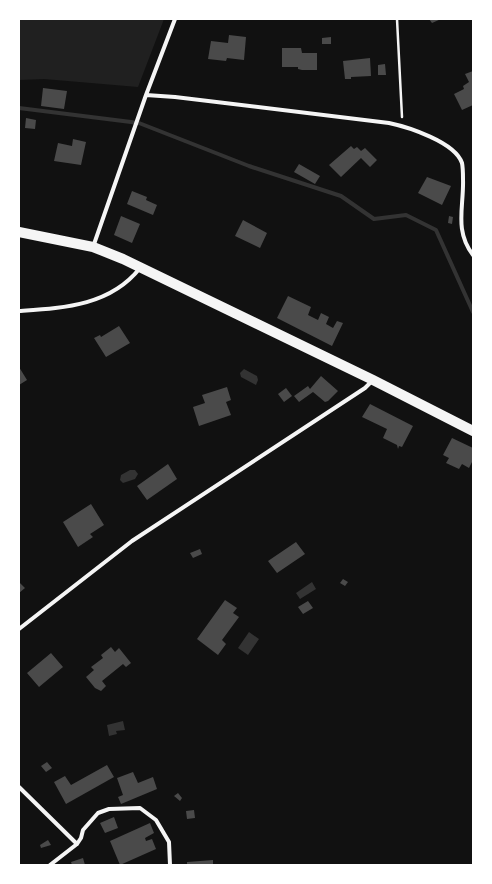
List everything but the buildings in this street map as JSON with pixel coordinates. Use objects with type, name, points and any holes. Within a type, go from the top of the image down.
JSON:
[{"type":"main road","points":[[19,232],[93,247],[373,380],[473,431]]},
{"type":"street","points":[[93,247],[146,95],[175,19]]},
{"type":"street","points":[[146,95],[176,97],[403,126],[425,134],[458,156],[462,163],[463,188],[460,220],[463,235],[473,255]]},
{"type":"street","points":[[19,311],[66,308],[94,301],[124,285],[140,268]]},
{"type":"street","points":[[19,629],[132,541],[365,388],[373,380]]},
{"type":"street","points":[[19,786],[77,844]]},
{"type":"street","points":[[50,865],[77,844],[81,838],[82,830],[98,813],[109,809],[140,808],[156,820],[169,842],[170,865]]},
{"type":"path","points":[[397,19],[403,126]]},
{"type":"shaded area","points":[[19,19],[164,19],[138,87],[44,79],[19,80]]},
{"type":"shaded area","points":[[244,369],[257,376],[258,380],[256,385],[241,377],[240,373]]},
{"type":"shaded area","points":[[130,470],[135,470],[138,474],[135,479],[123,483],[120,480],[121,475]]},
{"type":"shaded area","points":[[312,582],[316,589],[300,599],[296,593]]},
{"type":"shaded area","points":[[249,632],[259,639],[248,655],[238,648]]},
{"type":"shaded area","points":[[123,721],[125,730],[116,731],[117,734],[109,736],[107,725]]},
{"type":"waterway","points":[[19,108],[139,123],[249,166],[341,196],[374,219],[406,215],[436,230],[473,312]]}]
